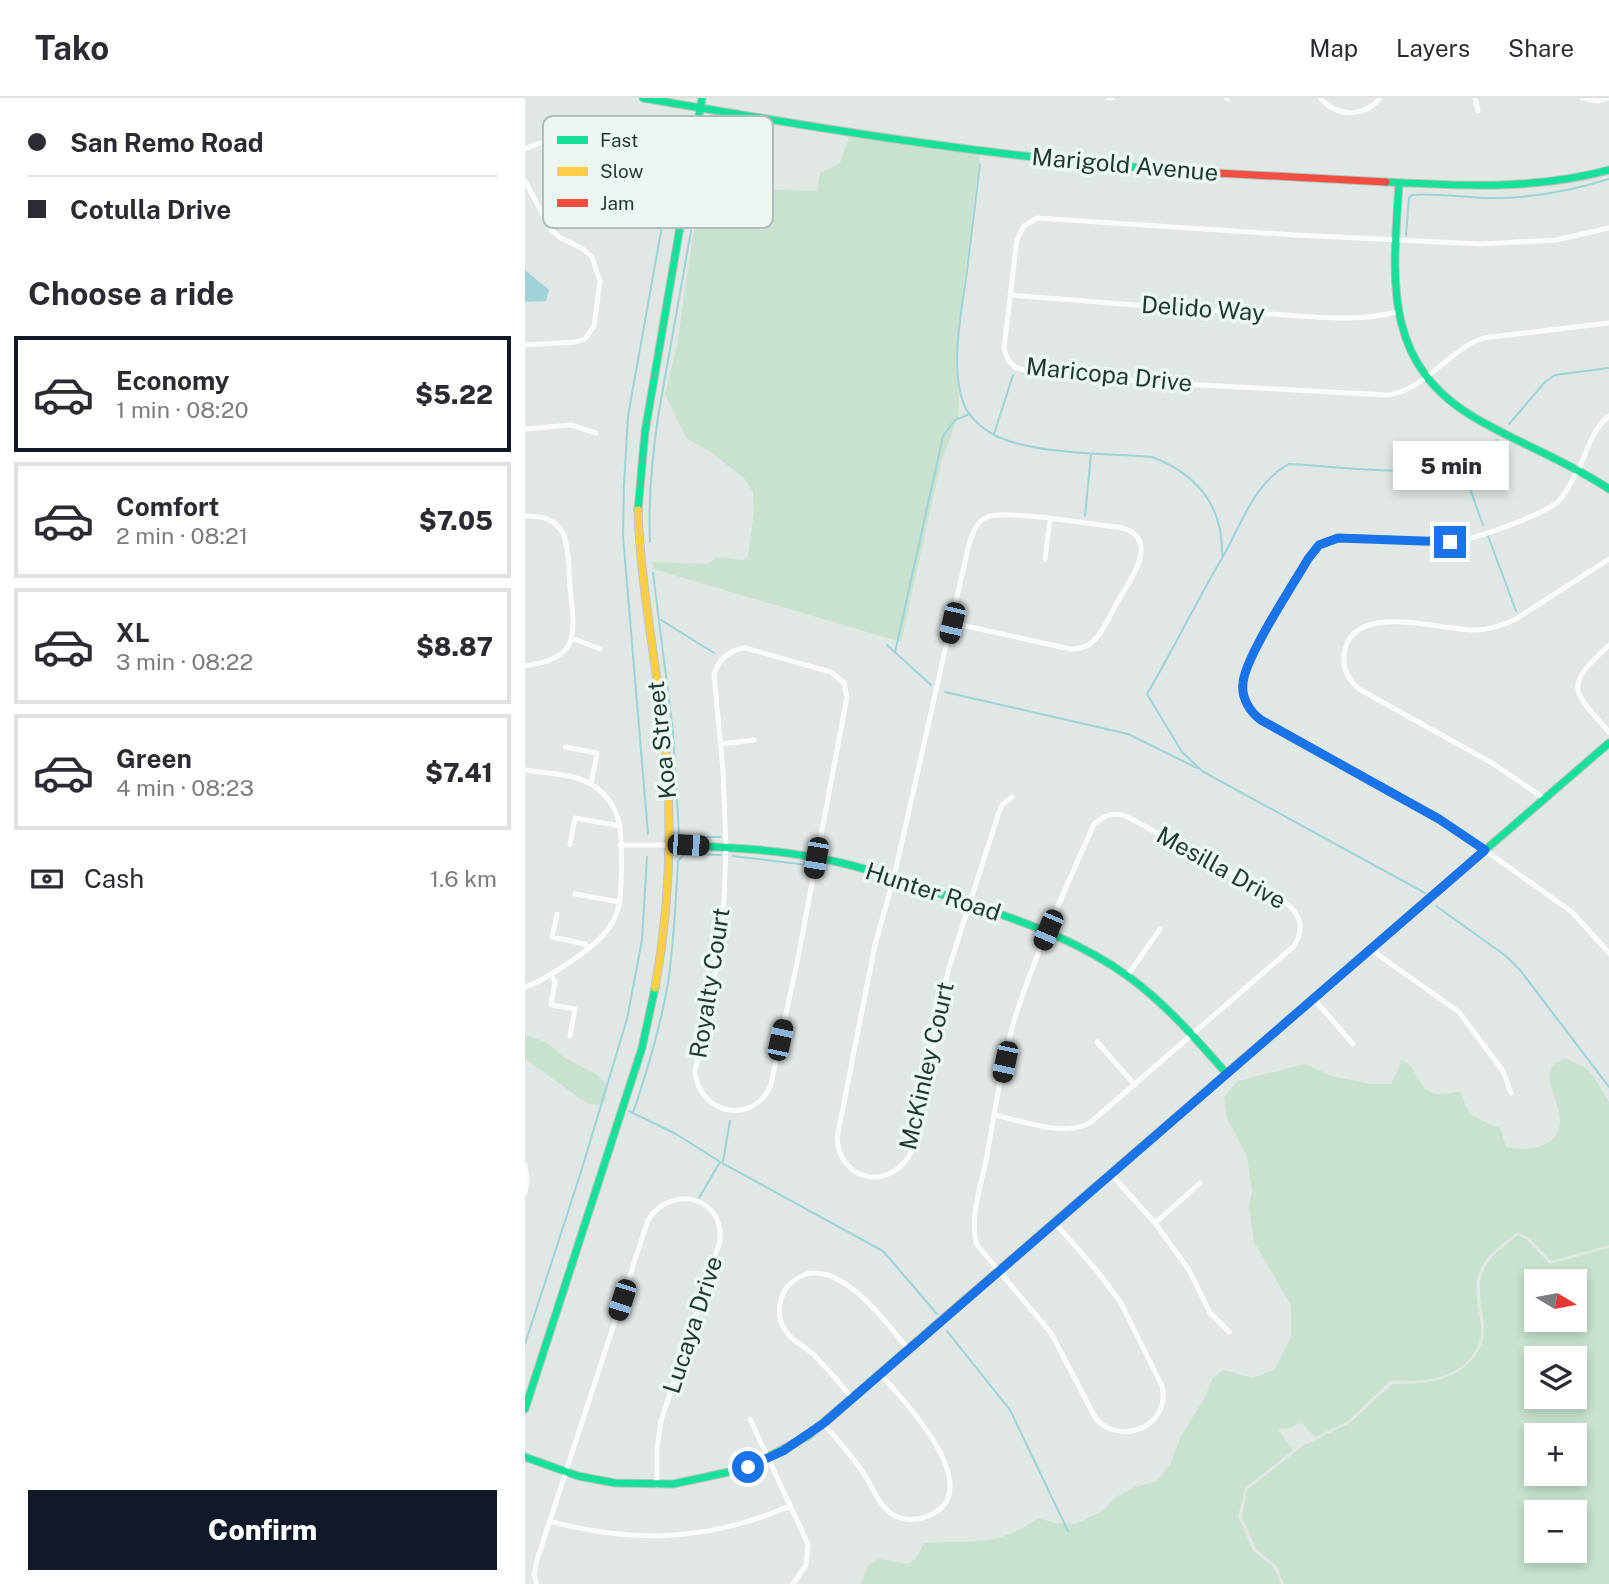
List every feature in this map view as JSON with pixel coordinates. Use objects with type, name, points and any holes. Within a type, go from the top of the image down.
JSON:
[{"type":"street","name":"Marigold Avenue","points":[[643,98],[748,116]]},
{"type":"street","name":"Koa Street","points":[[700,116],[702,98]]},
{"type":"street","points":[[1320,98],[1331,108],[1349,113],[1367,109],[1380,98]]},
{"type":"street","points":[[1475,98],[1478,111]]},
{"type":"street","points":[[1582,98],[1597,101],[1609,98]]},
{"type":"street","name":"Marigold Avenue","points":[[773,120],[908,143],[1049,160],[1184,171],[1473,187],[1525,187],[1573,181],[1609,170]]},
{"type":"street","points":[[525,149],[543,142]]},
{"type":"street","points":[[525,181],[543,214]]},
{"type":"street","points":[[1399,183],[1394,280],[1397,312],[1406,342],[1425,376],[1458,409],[1578,470],[1609,489]]},
{"type":"street","name":"Maricopa Drive","points":[[1425,376],[1402,392],[1382,395],[1164,383],[1026,371],[1011,363],[1005,353],[1004,342],[1018,235],[1024,226],[1037,218],[1198,229],[1513,244],[1556,240],[1609,229]]},
{"type":"street","points":[[525,345],[576,342],[585,339],[592,331],[600,281],[595,254],[559,237],[551,228]]},
{"type":"street","name":"Koa Street","points":[[525,1409],[648,1024],[664,930],[669,845],[667,767],[643,581],[638,508],[640,467],[680,228]]},
{"type":"street","name":"Delido Way","points":[[1010,295],[1189,309],[1366,318],[1397,312]]},
{"type":"street","points":[[1425,376],[1466,346],[1483,338],[1609,324]]},
{"type":"street","points":[[1609,416],[1596,431],[1566,491],[1553,506],[1471,538],[1437,542],[1342,538],[1324,542],[1315,548],[1245,673],[1244,696],[1250,709],[1261,720],[1439,819],[1485,850],[1572,912],[1609,953]]},
{"type":"street","points":[[525,429],[571,425],[596,433]]},
{"type":"street","name":"McKinley Court","points":[[952,623],[1070,649],[1082,648],[1092,642],[1136,569],[1141,557],[1140,543],[1135,535],[1125,528],[998,514],[986,517],[977,525],[969,544],[894,877],[875,945],[837,1139],[845,1162],[852,1170],[863,1175],[878,1177],[896,1171],[912,1150],[948,971],[998,815],[1002,805],[1012,797]]},
{"type":"street","points":[[525,516],[549,519],[558,525],[563,533],[574,623],[572,638],[557,658],[547,663],[525,666]]},
{"type":"street","points":[[1045,559],[1050,520]]},
{"type":"street","points":[[1545,799],[1492,763],[1359,689],[1346,671],[1344,652],[1357,629],[1374,622],[1467,630],[1501,626],[1609,559]]},
{"type":"street","points":[[572,638],[600,649]]},
{"type":"street","points":[[1609,645],[1584,669],[1578,687],[1585,705],[1609,732]]},
{"type":"street","name":"Royalty Court","points":[[752,649],[825,670],[841,679],[846,692],[846,703],[771,1084],[767,1093],[755,1105],[743,1110],[726,1110],[715,1105],[704,1096],[697,1085],[695,1071],[717,961],[724,901],[726,847],[721,744],[714,674],[718,664],[731,652],[752,649]]},
{"type":"street","points":[[721,744],[754,740]]},
{"type":"street","points":[[525,1457],[565,1471],[610,1482],[657,1485],[706,1480],[730,1474],[796,1444],[881,1375],[1609,743]]},
{"type":"street","points":[[565,747],[597,753],[591,784]]},
{"type":"street","points":[[525,770],[573,778],[591,784],[610,801],[620,826],[619,902],[611,925],[601,939],[589,948],[551,974],[525,987]]},
{"type":"street","name":"Mesilla Drive","points":[[1048,930],[1094,824],[1115,813],[1143,824],[1290,906],[1297,913],[1301,926],[1294,946],[1192,1035]]},
{"type":"street","points":[[571,845],[575,818],[620,826]]},
{"type":"street","points":[[620,845],[669,845]]},
{"type":"street","name":"Hunter Road","points":[[669,845],[770,850],[816,858],[894,877],[1048,930],[1080,946],[1127,976],[1171,1012],[1227,1074]]},
{"type":"street","points":[[575,894],[619,902]]},
{"type":"street","points":[[557,914],[552,937],[585,944],[589,948]]},
{"type":"street","points":[[1127,976],[1160,929]]},
{"type":"street","points":[[1048,930],[1014,1020],[974,1233],[979,1250],[1051,1333],[1099,1422],[1107,1428],[1124,1433],[1139,1430],[1151,1423],[1161,1409],[1163,1391],[1121,1303],[1055,1223]]},
{"type":"street","points":[[1370,949],[1459,1012],[1503,1070],[1511,1093]]},
{"type":"street","points":[[551,974],[555,982],[551,1005],[575,1009],[570,1036]]},
{"type":"street","points":[[1314,999],[1353,1044]]},
{"type":"street","points":[[995,1115],[1063,1129],[1077,1129],[1101,1115],[1192,1035]]},
{"type":"street","points":[[1097,1042],[1135,1085]]},
{"type":"street","points":[[525,1166],[525,1193]]},
{"type":"street","points":[[1111,1174],[1155,1223],[1189,1270],[1210,1313],[1229,1332]]},
{"type":"street","points":[[1155,1223],[1200,1183]]},
{"type":"street","name":"Lucaya Drive","points":[[537,1584],[535,1567],[549,1521],[648,1220],[664,1203],[688,1199],[708,1208],[716,1220],[720,1235],[719,1246],[661,1421],[657,1448],[657,1485]]},
{"type":"street","points":[[853,1399],[814,1356],[783,1328],[779,1314],[781,1300],[794,1280],[806,1274],[820,1273],[840,1280],[871,1306],[909,1350]]},
{"type":"street","points":[[824,1423],[859,1466],[890,1513],[900,1518],[916,1520],[937,1511],[947,1497],[949,1486],[945,1462],[922,1424],[881,1375]]},
{"type":"street","points":[[750,1419],[806,1538],[809,1551],[804,1570],[793,1584]]},
{"type":"street","points":[[549,1521],[614,1535],[681,1536],[745,1523],[790,1506]]},
{"type":"green space","points":[[849,136],[980,155],[957,338],[958,417],[941,462],[901,642],[653,569],[652,562],[709,564],[716,557],[745,560],[748,557],[754,511],[753,492],[744,478],[708,450],[687,439],[665,394],[677,345],[695,228],[773,228],[773,190],[817,191],[820,173],[840,163]]},
{"type":"green space","points":[[525,1035],[546,1042],[563,1057],[596,1074],[606,1084],[606,1101],[600,1105],[588,1104],[525,1059]]},
{"type":"green space","points":[[1566,1059],[1586,1068],[1609,1102],[1609,1245],[1551,1261],[1527,1236],[1516,1233],[1492,1253],[1478,1275],[1480,1339],[1478,1347],[1463,1365],[1444,1376],[1390,1381],[1348,1421],[1315,1437],[1301,1422],[1288,1429],[1278,1429],[1293,1450],[1245,1488],[1238,1517],[1253,1550],[1274,1568],[1281,1584],[861,1584],[868,1565],[879,1559],[909,1564],[917,1557],[924,1543],[996,1539],[1039,1518],[1054,1523],[1075,1524],[1103,1511],[1116,1497],[1135,1487],[1157,1481],[1171,1463],[1181,1436],[1204,1399],[1213,1378],[1223,1370],[1253,1378],[1274,1370],[1291,1337],[1291,1305],[1254,1242],[1249,1206],[1252,1191],[1247,1156],[1227,1118],[1224,1097],[1238,1081],[1306,1064],[1331,1076],[1371,1084],[1391,1084],[1401,1064],[1400,1060],[1411,1067],[1430,1092],[1440,1094],[1461,1091],[1466,1106],[1474,1116],[1500,1128],[1506,1147],[1523,1149],[1541,1146],[1555,1137],[1559,1130],[1559,1112],[1549,1077],[1556,1063]]},
{"type":"green space","points":[[1518,1235],[1525,1238],[1550,1264],[1609,1248],[1609,1584],[1284,1584],[1277,1566],[1256,1549],[1242,1517],[1247,1490],[1303,1446],[1350,1423],[1392,1384],[1437,1380],[1466,1366],[1481,1347],[1484,1327],[1481,1276],[1494,1255]]},
{"type":"water","points":[[525,270],[549,290],[546,301],[525,302]]},
{"type":"waterway","points":[[980,164],[958,341],[958,377],[966,409],[976,422],[989,432],[1015,443],[1053,450],[1152,457],[1168,464],[1194,483],[1212,507],[1218,521],[1222,555]]},
{"type":"waterway","points":[[1406,235],[1409,198],[1412,195],[1484,198],[1532,196],[1578,188],[1609,179]]},
{"type":"waterway","points":[[648,834],[623,536],[624,485],[628,416],[662,228]]},
{"type":"waterway","points":[[650,542],[651,479],[658,417],[692,228]]},
{"type":"waterway","points":[[1509,424],[1545,382],[1555,375],[1609,368]]},
{"type":"waterway","points":[[994,434],[1013,375]]},
{"type":"waterway","points":[[895,652],[943,436],[955,420],[970,414]]},
{"type":"waterway","points":[[1201,770],[1182,752],[1147,694],[1256,494],[1289,464],[1416,471],[1463,464],[1482,455],[1497,440]]},
{"type":"waterway","points":[[1085,516],[1091,454]]},
{"type":"waterway","points":[[1461,464],[1483,525]]},
{"type":"waterway","points":[[1488,536],[1516,611]]},
{"type":"waterway","points":[[653,573],[673,732],[679,834],[681,837],[720,837]]},
{"type":"waterway","points":[[661,620],[714,653]]},
{"type":"waterway","points":[[887,645],[931,685]]},
{"type":"waterway","points":[[945,692],[1128,734],[1197,768]]},
{"type":"waterway","points":[[1202,771],[1425,893]]},
{"type":"waterway","points":[[633,1113],[654,1045],[666,993],[678,861],[684,854],[721,855]]},
{"type":"waterway","points":[[733,856],[808,865]]},
{"type":"waterway","points":[[525,1344],[627,1019],[642,940],[647,857]]},
{"type":"waterway","points":[[1436,906],[1506,956],[1520,970],[1609,1087]]},
{"type":"waterway","points":[[629,1111],[676,1134],[722,1163],[883,1251],[937,1314]]},
{"type":"waterway","points":[[723,1161],[730,1121]]},
{"type":"waterway","points":[[699,1198],[720,1162]]},
{"type":"waterway","points":[[947,1331],[1010,1410],[1068,1531]]},
{"type":"traffic: fast","points":[[643,98],[753,116]]},
{"type":"traffic: fast","points":[[699,116],[702,98]]},
{"type":"traffic: fast","points":[[773,119],[989,152],[1198,172]]},
{"type":"traffic: fast","points":[[1386,182],[1526,184],[1609,170]]},
{"type":"traffic: fast","points":[[1399,183],[1396,285],[1400,316],[1409,345],[1423,372],[1446,397],[1477,419],[1609,489]]},
{"type":"traffic: fast","points":[[638,510],[645,432],[680,228]]},
{"type":"traffic: fast","points":[[1212,1086],[1609,743]]},
{"type":"traffic: fast","points":[[669,845],[772,851],[833,861],[902,881],[1032,926],[1092,953],[1129,977],[1193,1035],[1227,1074]]},
{"type":"traffic: fast","points":[[525,1409],[642,1048],[655,988]]},
{"type":"traffic: fast","points":[[525,1457],[578,1476],[615,1483],[673,1484],[729,1472],[756,1463],[808,1436],[916,1342]]},
{"type":"traffic: slow","points":[[638,510],[643,576],[664,737],[668,797],[666,907],[655,988]]},
{"type":"traffic: slow","points":[[916,1342],[1212,1086]]},
{"type":"traffic: jam","points":[[1198,172],[1386,182]]},
{"type":"route","points":[[748,1467],[783,1451],[824,1423],[1485,850],[1439,819],[1256,717],[1243,689],[1248,665],[1308,559],[1319,545],[1342,538],[1450,542]]}]
